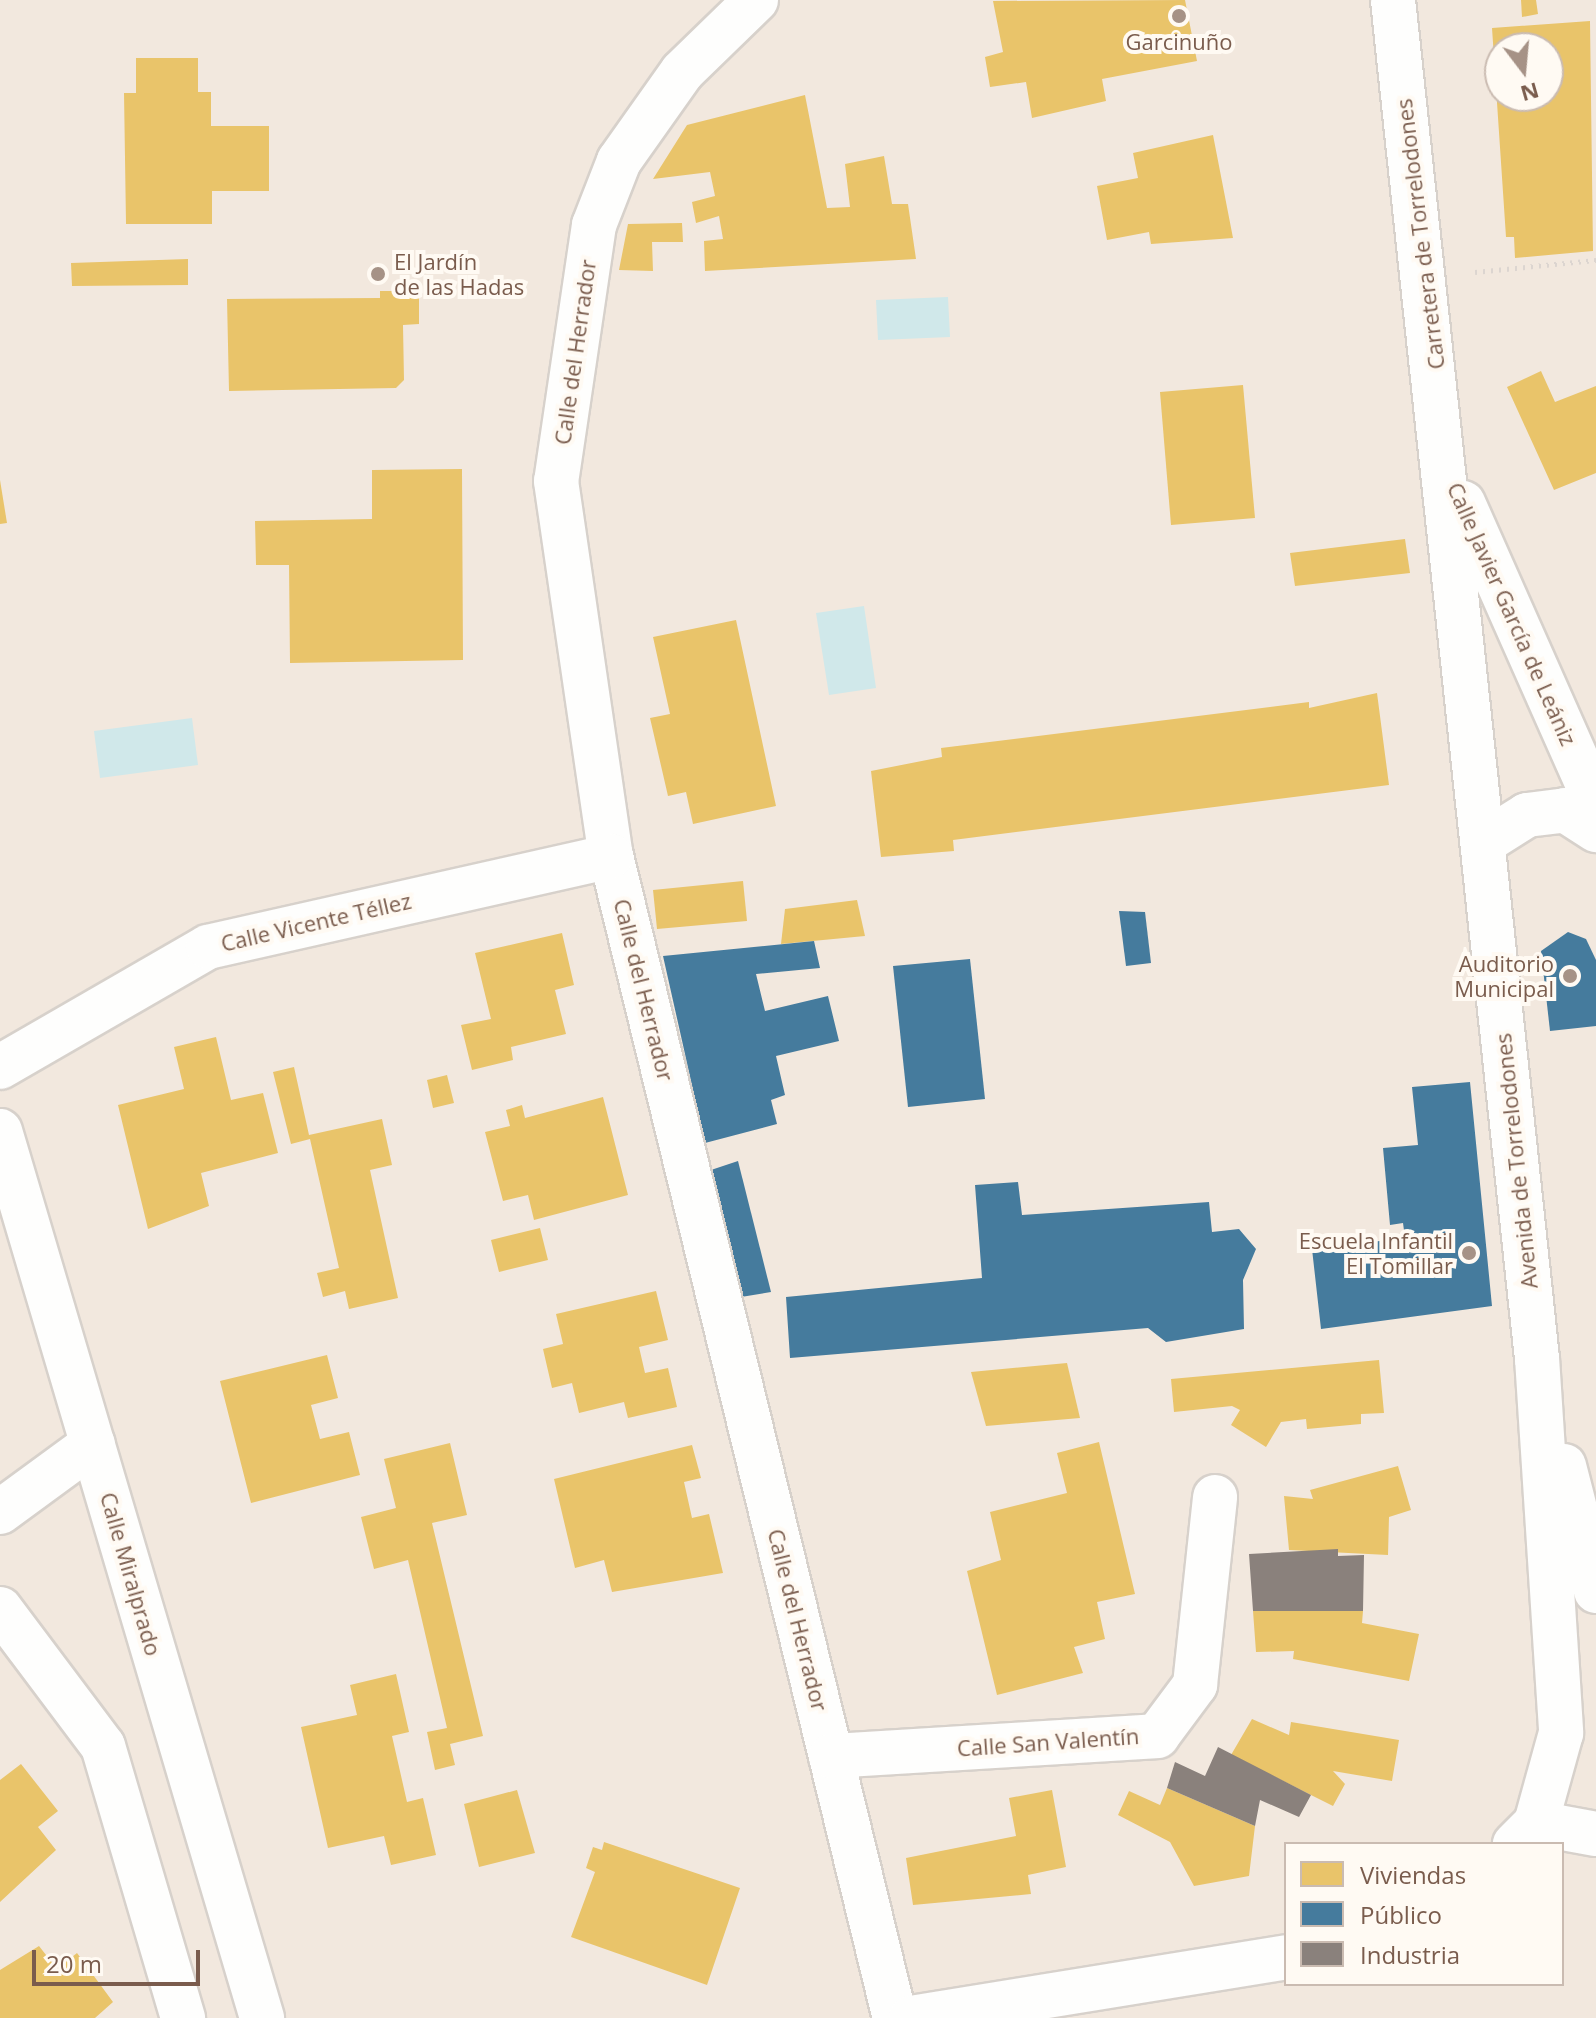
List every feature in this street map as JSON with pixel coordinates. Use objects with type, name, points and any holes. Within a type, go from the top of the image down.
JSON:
[{"type":"street","name":"Calle del Herrador","points":[[756,0],[682,72],[619,161],[594,225],[556,481],[611,856],[895,2018]]},
{"type":"street","name":"Carretera de Torrelodones","points":[[1393,0],[1447,468]]},
{"type":"street","name":"Calle Javier García de Leániz","points":[[1447,468],[1596,803]]},
{"type":"street","name":"Avenida de Torrelodones","points":[[1447,468],[1537,1358],[1561,1733],[1526,1833]]},
{"type":"street","points":[[1484,842],[1527,815],[1565,810],[1596,830]]},
{"type":"street","name":"Calle Vicente Téllez","points":[[0,1067],[208,947],[611,856]]},
{"type":"street","name":"Calle Miralprado","points":[[0,1131],[15,1228],[93,1444],[262,2018]]},
{"type":"street","points":[[1537,1358],[1596,1591]]},
{"type":"street","points":[[0,1512],[93,1444]]},
{"type":"street","name":"Calle San Valentín","points":[[831,1756],[1157,1736],[1195,1685],[1215,1497]]},
{"type":"street","points":[[0,1609],[103,1746],[183,2018]]},
{"type":"street","points":[[1526,1833],[1596,1834]]},
{"type":"street","points":[[911,2018],[1284,1957]]},
{"type":"path","points":[[1426,277],[1596,260]]},
{"type":"shaded area","points":[[0,0],[1596,0],[1596,2018],[0,2018]]},
{"type":"water","points":[[948,297],[950,337],[878,340],[876,300]]},
{"type":"water","points":[[864,606],[876,688],[829,695],[816,613]]},
{"type":"water","points":[[192,718],[198,765],[100,778],[94,731]]},
{"type":"building: Viviendas","points":[[1185,0],[1197,61],[1102,79],[1106,101],[1032,118],[1026,82],[990,87],[985,57],[1003,52],[993,1]]},
{"type":"building: Viviendas","points":[[1521,0],[1536,0],[1538,14],[1522,17]]},
{"type":"building: Viviendas","points":[[1590,21],[1593,251],[1515,258],[1514,237],[1506,237],[1498,112],[1564,112],[1564,32],[1492,32],[1492,28]]},
{"type":"building: Viviendas","points":[[136,58],[198,58],[198,92],[211,92],[211,126],[269,126],[269,191],[212,191],[212,224],[126,224],[124,93],[136,93]]},
{"type":"building: Viviendas","points":[[805,95],[827,208],[850,207],[845,164],[884,156],[892,204],[908,204],[916,259],[705,271],[704,241],[723,239],[719,216],[696,223],[692,202],[715,196],[710,172],[653,179],[687,125]]},
{"type":"building: Viviendas","points":[[1213,135],[1233,238],[1151,244],[1149,232],[1107,240],[1097,186],[1138,178],[1133,153]]},
{"type":"building: Viviendas","points":[[682,223],[683,242],[652,242],[653,271],[619,270],[628,224]]},
{"type":"building: Viviendas","points":[[188,259],[188,285],[72,286],[71,263]]},
{"type":"building: Viviendas","points":[[380,291],[411,291],[419,298],[419,324],[403,325],[404,380],[396,388],[229,391],[227,299],[380,298]]},
{"type":"building: Viviendas","points":[[1541,371],[1555,402],[1596,386],[1596,473],[1554,490],[1507,387]]},
{"type":"building: Viviendas","points":[[1243,385],[1255,518],[1171,525],[1160,392]]},
{"type":"building: Viviendas","points":[[462,469],[463,660],[290,663],[289,565],[256,565],[255,521],[372,519],[372,470]]},
{"type":"building: Viviendas","points":[[0,480],[7,523],[0,524]]},
{"type":"building: Viviendas","points":[[1405,539],[1410,573],[1295,586],[1290,553]]},
{"type":"building: Viviendas","points":[[736,620],[776,806],[693,824],[686,792],[668,796],[650,718],[670,714],[653,637]]},
{"type":"building: Viviendas","points":[[1377,693],[1389,785],[953,840],[954,851],[881,857],[871,771],[942,757],[941,748],[1309,702],[1309,708]]},
{"type":"building: Viviendas","points":[[743,881],[747,921],[657,929],[653,890]]},
{"type":"building: Viviendas","points":[[857,900],[865,936],[781,944],[785,909]]},
{"type":"building: Viviendas","points":[[562,933],[574,985],[555,990],[566,1034],[511,1047],[513,1060],[472,1070],[461,1025],[491,1019],[475,953]]},
{"type":"building: Viviendas","points":[[216,1037],[231,1100],[263,1093],[278,1153],[201,1173],[209,1206],[148,1229],[118,1105],[184,1089],[174,1047]]},
{"type":"building: Viviendas","points":[[294,1067],[309,1135],[382,1119],[392,1165],[370,1170],[398,1298],[349,1309],[345,1291],[323,1297],[317,1273],[339,1268],[310,1139],[291,1144],[273,1072]]},
{"type":"building: Viviendas","points":[[447,1075],[454,1103],[433,1108],[427,1080]]},
{"type":"building: Viviendas","points":[[603,1097],[628,1195],[534,1220],[528,1195],[503,1201],[485,1132],[510,1126],[506,1110],[522,1105],[525,1118]]},
{"type":"building: Viviendas","points":[[540,1228],[548,1260],[499,1272],[491,1240]]},
{"type":"building: Viviendas","points":[[656,1291],[668,1340],[639,1347],[645,1373],[668,1368],[677,1407],[628,1418],[624,1402],[579,1413],[572,1383],[552,1388],[543,1349],[563,1344],[556,1314]]},
{"type":"building: Viviendas","points":[[327,1355],[338,1398],[311,1405],[320,1439],[349,1432],[360,1475],[251,1503],[220,1381]]},
{"type":"building: Viviendas","points":[[1379,1360],[1384,1413],[1361,1414],[1361,1424],[1307,1429],[1306,1419],[1281,1422],[1266,1447],[1231,1425],[1240,1410],[1232,1406],[1174,1412],[1171,1379]]},
{"type":"building: Viviendas","points":[[1067,1363],[1080,1418],[986,1426],[971,1372]]},
{"type":"building: Viviendas","points":[[1099,1442],[1135,1594],[1097,1602],[1105,1639],[1074,1647],[1083,1673],[997,1695],[967,1571],[1001,1560],[990,1512],[1067,1493],[1057,1453]]},
{"type":"building: Viviendas","points":[[450,1443],[467,1515],[432,1523],[483,1736],[450,1744],[455,1765],[435,1770],[427,1732],[447,1728],[408,1560],[374,1569],[361,1517],[396,1508],[384,1459]]},
{"type":"building: Viviendas","points":[[692,1445],[701,1478],[684,1482],[692,1518],[709,1514],[723,1573],[612,1592],[604,1560],[575,1568],[554,1479]]},
{"type":"building: Viviendas","points":[[1398,1466],[1411,1510],[1389,1517],[1388,1555],[1289,1550],[1284,1496],[1313,1499],[1310,1490]]},
{"type":"building: Viviendas","points":[[1253,1611],[1363,1611],[1362,1623],[1419,1634],[1409,1681],[1293,1659],[1294,1651],[1256,1652]]},
{"type":"building: Viviendas","points":[[396,1674],[409,1732],[392,1736],[407,1802],[423,1798],[436,1855],[391,1865],[384,1836],[328,1848],[301,1727],[357,1715],[350,1685]]},
{"type":"building: Viviendas","points":[[1252,1719],[1289,1735],[1291,1722],[1399,1740],[1392,1781],[1333,1771],[1345,1784],[1333,1806],[1231,1755]]},
{"type":"building: Viviendas","points":[[21,1764],[58,1811],[38,1827],[56,1850],[0,1902],[0,1780]]},
{"type":"building: Viviendas","points":[[1167,1788],[1255,1826],[1249,1876],[1194,1886],[1170,1842],[1118,1815],[1129,1791],[1160,1805]]},
{"type":"building: Viviendas","points":[[517,1790],[535,1853],[479,1867],[464,1804]]},
{"type":"building: Viviendas","points":[[1052,1790],[1066,1867],[1028,1875],[1031,1894],[913,1905],[906,1858],[1016,1836],[1009,1798]]},
{"type":"building: Viviendas","points":[[604,1842],[740,1888],[707,1985],[571,1937],[595,1872],[586,1868],[593,1847],[602,1850]]},
{"type":"building: Viviendas","points":[[39,1946],[57,1969],[77,1953],[113,2002],[95,2018],[0,2018],[0,1970]]},
{"type":"building: Público","points":[[1119,911],[1145,912],[1151,963],[1126,966]]},
{"type":"building: Público","name":"Auditorio Municipal","points":[[1568,932],[1586,939],[1596,960],[1596,1026],[1550,1031],[1541,951]]},
{"type":"building: Público","points":[[814,941],[820,968],[756,974],[765,1011],[828,996],[839,1041],[776,1056],[785,1095],[771,1100],[777,1124],[705,1143],[663,956]]},
{"type":"building: Público","points":[[970,959],[985,1099],[908,1107],[893,966]]},
{"type":"building: Público","points":[[1470,1082],[1492,1306],[1321,1329],[1312,1249],[1405,1238],[1403,1223],[1390,1225],[1383,1148],[1418,1145],[1412,1087]]},
{"type":"building: Público","points":[[738,1161],[771,1292],[741,1297],[711,1170]]},
{"type":"building: Público","points":[[1018,1182],[1022,1215],[1209,1202],[1212,1232],[1239,1229],[1256,1249],[1243,1280],[1244,1329],[1166,1342],[1148,1328],[790,1358],[786,1297],[982,1278],[975,1185]]},
{"type":"building: Industria","points":[[1338,1549],[1338,1556],[1364,1555],[1363,1611],[1253,1611],[1249,1554]]},
{"type":"building: Industria","points":[[1218,1747],[1311,1795],[1299,1817],[1260,1800],[1255,1826],[1167,1788],[1175,1762],[1205,1776]]},
{"type":"place","name":"Garcinuño","points":[[1179,16]]},
{"type":"place","name":"El Jardín de las Hadas","points":[[378,274]]},
{"type":"place","name":"Auditorio Municipal","points":[[1570,976]]},
{"type":"place","name":"Escuela Infantil El Tomillar","points":[[1469,1253]]}]
